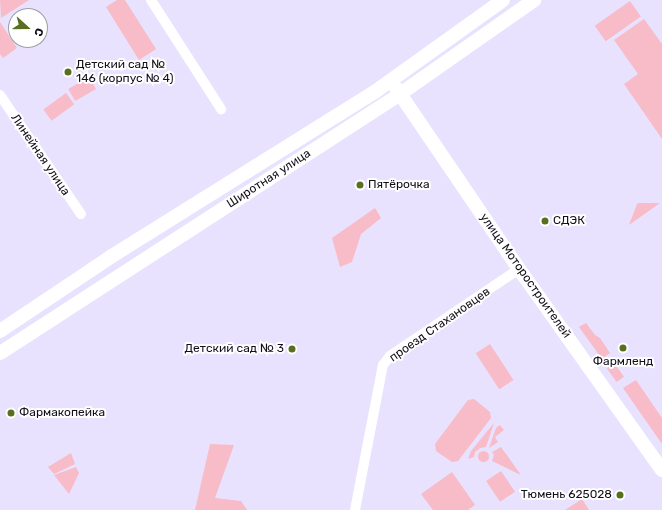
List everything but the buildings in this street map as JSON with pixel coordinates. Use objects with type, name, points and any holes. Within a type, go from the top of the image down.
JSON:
[{"type":"main road","name":"Широтная улица","points":[[0,331],[112,256],[332,119],[503,0]]},
{"type":"main road","name":"Широтная улица","points":[[0,353],[400,94],[534,0]]},
{"type":"main road","name":"улица Моторостроителей","points":[[390,80],[519,269],[662,470]]},
{"type":"main road","points":[[146,235],[143,240],[143,246],[146,251],[152,253],[158,252]]},
{"type":"main road","points":[[112,256],[118,254],[125,256],[128,262],[128,269],[124,274]]},
{"type":"street","points":[[151,0],[221,109]]},
{"type":"street","name":"Линейная улица","points":[[0,95],[81,214]]},
{"type":"street","name":"проезд Стахановцев","points":[[355,510],[383,365],[390,356],[519,269]]},
{"type":"shaded area","points":[[0,0],[29,0],[17,8],[8,8],[8,14],[1,18]]},
{"type":"shaded area","points":[[117,0],[125,0],[156,49],[139,60],[106,7]]},
{"type":"shaded area","points":[[630,1],[641,17],[606,41],[595,26]]},
{"type":"shaded area","points":[[644,19],[662,44],[662,139],[624,84],[638,74],[614,40]]},
{"type":"shaded area","points":[[0,22],[8,34],[8,48],[17,48],[3,58],[0,54]]},
{"type":"shaded area","points":[[89,77],[96,89],[75,101],[68,89]]},
{"type":"shaded area","points":[[66,93],[74,104],[52,121],[43,109]]},
{"type":"shaded area","points":[[660,203],[629,225],[637,204]]},
{"type":"shaded area","points":[[375,208],[381,218],[361,234],[352,262],[340,267],[332,238]]},
{"type":"shaded area","points":[[586,323],[595,335],[600,338],[610,353],[602,359],[579,327]]},
{"type":"shaded area","points":[[490,344],[513,380],[499,389],[476,353]]},
{"type":"shaded area","points":[[614,363],[624,377],[617,382],[607,368]]},
{"type":"shaded area","points":[[636,380],[662,418],[662,444],[623,388]]},
{"type":"shaded area","points":[[474,399],[490,412],[491,418],[458,461],[452,462],[436,451],[435,444],[468,400]]},
{"type":"shaded area","points":[[494,423],[486,447],[480,448],[475,452],[474,457],[468,459],[471,451]]},
{"type":"shaded area","points":[[500,425],[504,430],[495,437],[498,442],[489,448],[496,428]]},
{"type":"shaded area","points":[[210,444],[234,445],[215,498],[241,501],[247,510],[195,510]]},
{"type":"shaded area","points":[[501,447],[521,475],[492,461],[494,455],[492,452]]},
{"type":"shaded area","points":[[483,450],[487,452],[489,456],[487,460],[483,462],[479,460],[477,456],[479,452]]},
{"type":"shaded area","points":[[71,453],[75,464],[54,474],[48,467]]},
{"type":"shaded area","points":[[76,467],[79,473],[69,494],[54,475]]},
{"type":"shaded area","points":[[501,471],[515,492],[500,502],[486,481]]},
{"type":"shaded area","points":[[452,472],[475,505],[468,510],[433,510],[421,494]]},
{"type":"shaded area","points":[[582,499],[589,510],[565,510]]},
{"type":"place","name":"Детский сад № 146 (корпус № 4)","points":[[68,72]]},
{"type":"place","name":"Пятёрочка","points":[[360,185]]},
{"type":"place","name":"СДЭК","points":[[545,221]]},
{"type":"place","name":"Фармленд","points":[[623,348]]},
{"type":"place","name":"Детский сад № 3","points":[[292,349]]},
{"type":"place","name":"Фармакопейка","points":[[11,413]]},
{"type":"place","name":"Тюмень 625028","points":[[620,495]]}]
